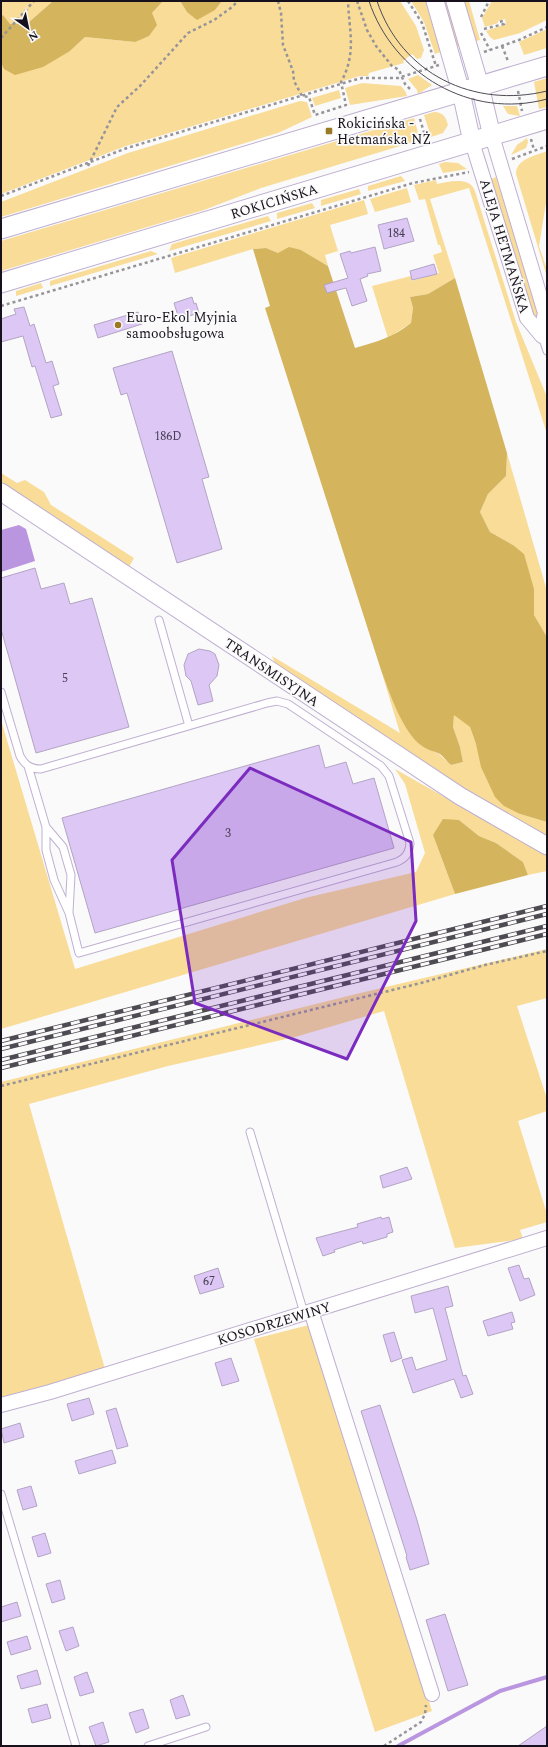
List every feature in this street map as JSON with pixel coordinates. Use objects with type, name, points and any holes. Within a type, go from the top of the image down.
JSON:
[{"type":"main road","points":[[1,229],[547,66]]},
{"type":"main road","name":"ROKICIŃSKA","points":[[1,283],[547,119]]},
{"type":"street","name":"ALEJA HETMAŃSKA","points":[[435,1],[461,92],[472,142],[527,318],[545,334]]},
{"type":"street","name":"ALEJA HETMAŃSKA","points":[[455,1],[480,86],[492,136],[545,313],[542,327],[545,334]]},
{"type":"street","name":"TRANSMISYJNA","points":[[1,492],[460,796],[547,846]]},
{"type":"street","name":"KOSODRZEWINY","points":[[1,1405],[50,1392],[547,1238]]},
{"type":"street","points":[[308,1312],[432,1694]]},
{"type":"lane","points":[[545,334],[547,351]]},
{"type":"lane","points":[[159,620],[189,726]]},
{"type":"lane","points":[[1,692],[20,756],[28,766],[46,827],[46,850],[54,880],[69,914],[79,953],[397,862],[402,860],[407,855],[410,843],[386,770],[288,704],[277,701],[41,769],[28,766]]},
{"type":"lane","points":[[46,827],[63,847],[71,875],[69,914]]},
{"type":"lane","points":[[250,1132],[308,1312]]},
{"type":"lane","points":[[1,1494],[76,1746]]},
{"type":"lane","points":[[148,1746],[206,1727]]},
{"type":"path","points":[[1,38],[34,1]]},
{"type":"path","points":[[88,166],[117,107],[140,86],[188,33],[214,20],[238,1]]},
{"type":"path","points":[[278,1],[281,13],[282,45],[293,71],[294,81],[302,96]]},
{"type":"path","points":[[302,96],[309,97],[315,115],[346,105],[341,84],[349,61],[352,37],[348,1]]},
{"type":"path","points":[[358,1],[367,30],[376,46],[392,66],[399,70],[413,96]]},
{"type":"path","points":[[408,1],[422,23],[436,66]]},
{"type":"path","points":[[481,18],[490,1]]},
{"type":"path","points":[[484,29],[500,24]]},
{"type":"path","points":[[479,27],[490,50]]},
{"type":"path","points":[[482,52],[526,38],[547,27]]},
{"type":"path","points":[[502,46],[508,60]]},
{"type":"path","points":[[1,196],[127,148],[341,84],[362,78],[391,79],[402,77],[443,64]]},
{"type":"path","points":[[519,94],[521,105]]},
{"type":"path","points":[[419,115],[426,140]]},
{"type":"path","points":[[530,136],[534,150]]},
{"type":"path","points":[[508,160],[547,146]]},
{"type":"path","points":[[1,306],[413,183],[472,171]]},
{"type":"path","points":[[1,1086],[421,983],[485,965],[547,951]]},
{"type":"path","points":[[384,1746],[421,1722],[425,1714],[426,1701],[432,1694]]},
{"type":"highlighted area","points":[[250,768],[411,842],[416,921],[347,1059],[195,1003],[172,860]]},
{"type":"shaded area","points":[[1,1],[53,1],[28,23],[9,24],[3,15],[1,16]]},
{"type":"shaded area","points":[[53,1],[163,1],[152,13],[157,25],[149,36],[135,42],[85,37],[70,51],[43,67],[15,75],[4,69],[1,63],[1,16],[3,15],[10,24],[28,23]]},
{"type":"shaded area","points":[[163,1],[180,1],[187,12],[215,10],[222,1],[400,1],[416,26],[424,50],[421,58],[417,59],[412,54],[403,61],[404,63],[369,73],[368,76],[360,76],[126,146],[1,194],[1,63],[4,69],[70,51],[85,37],[135,42],[152,13]]},
{"type":"shaded area","points":[[180,1],[222,1],[215,10],[197,20],[187,12]]},
{"type":"shaded area","points":[[411,1],[428,1],[443,51],[435,54],[424,22]]},
{"type":"shaded area","points":[[442,1],[448,1],[461,46],[456,47]]},
{"type":"shaded area","points":[[464,1],[469,1],[480,40],[476,41]]},
{"type":"shaded area","points":[[492,1],[547,1],[547,20],[520,33],[494,40],[486,31],[506,24],[505,19],[485,27],[482,18]]},
{"type":"shaded area","points":[[547,29],[547,48],[524,55],[519,42]]},
{"type":"shaded area","points":[[418,75],[432,85],[418,94],[417,90],[408,79]]},
{"type":"shaded area","points":[[547,78],[547,107],[539,109],[534,82]]},
{"type":"shaded area","points":[[362,83],[401,86],[407,96],[350,105],[345,88]]},
{"type":"shaded area","points":[[339,90],[341,98],[315,106],[312,98]]},
{"type":"shaded area","points":[[300,101],[307,102],[312,117],[278,133],[1,217],[1,202],[128,153]]},
{"type":"shaded area","points":[[503,106],[517,106],[520,116],[508,114]]},
{"type":"shaded area","points":[[434,112],[440,113],[444,116],[448,125],[443,133],[431,137],[424,115]]},
{"type":"shaded area","points":[[414,118],[420,140],[261,188],[204,210],[1,271],[1,241]]},
{"type":"shaded area","points":[[527,138],[528,142],[526,148],[511,155],[517,145]]},
{"type":"shaded area","points":[[547,151],[547,197],[539,246],[547,270],[547,277],[516,174],[519,165],[523,161]]},
{"type":"shaded area","points":[[445,162],[458,163],[467,169],[443,173],[439,164]]},
{"type":"shaded area","points":[[401,176],[405,181],[368,191],[368,186]]},
{"type":"shaded area","points":[[496,177],[541,322],[538,325],[529,302],[491,179]]},
{"type":"shaded area","points":[[436,180],[437,184],[453,181],[468,183],[475,191],[516,322],[547,397],[547,434],[469,188],[430,199],[455,278],[428,294],[410,297],[413,308],[411,323],[388,338],[372,286],[411,276],[412,281],[439,273],[433,255],[442,252],[440,245],[438,245],[425,199],[419,200],[414,185]]},
{"type":"shaded area","points":[[407,188],[411,202],[375,212],[370,199]]},
{"type":"shaded area","points":[[359,189],[361,194],[321,206],[321,200]]},
{"type":"shaded area","points":[[364,200],[368,214],[330,225],[338,251],[325,255],[328,266],[301,250],[278,253],[266,248],[253,249],[175,273],[171,258]]},
{"type":"shaded area","points":[[312,203],[315,208],[277,219],[277,213]]},
{"type":"shaded area","points":[[268,216],[271,221],[169,251],[172,244]]},
{"type":"shaded area","points":[[289,247],[301,250],[328,266],[355,348],[370,344],[405,328],[411,323],[413,308],[410,297],[428,294],[455,278],[507,453],[506,476],[488,494],[480,512],[490,532],[513,545],[524,554],[534,589],[534,615],[547,637],[547,822],[520,814],[504,806],[495,797],[481,767],[476,744],[470,727],[454,715],[453,727],[460,747],[463,762],[451,765],[440,754],[424,747],[415,740],[397,711],[381,670],[265,308],[270,306],[253,249],[266,248],[278,253]]},
{"type":"shaded area","points":[[151,251],[158,254],[50,286],[50,281]]},
{"type":"shaded area","points":[[41,283],[43,288],[16,296],[16,291]]},
{"type":"shaded area","points":[[507,453],[547,591],[547,637],[534,615],[534,589],[513,545],[490,532],[480,512],[488,494],[506,476]]},
{"type":"shaded area","points":[[1,473],[17,483],[25,480],[44,492],[51,505],[134,558],[128,569],[1,485]]},
{"type":"shaded area","points":[[19,525],[26,529],[35,561],[1,572],[1,530]]},
{"type":"shaded area","points":[[272,656],[400,733],[381,670],[393,701],[412,735],[422,746],[439,754],[451,765],[463,762],[460,747],[453,727],[454,714],[470,727],[476,744],[520,814],[547,822],[547,839],[407,755],[276,666]]},
{"type":"shaded area","points":[[1,720],[75,969],[305,898],[416,872],[425,853],[405,784],[395,769],[547,855],[547,871],[528,875],[523,862],[496,843],[479,836],[459,820],[433,835],[455,894],[1,1029]]},
{"type":"shaded area","points":[[443,819],[459,820],[479,836],[496,843],[523,862],[528,875],[455,894],[433,835]]},
{"type":"shaded area","points":[[547,949],[547,998],[517,1006],[547,1099],[547,1111],[518,1121],[547,1214],[547,1222],[520,1230],[523,1239],[455,1248],[384,1011],[295,1037],[168,1066],[29,1104],[105,1369],[1,1399],[1,1082],[356,994]]},
{"type":"shaded area","points":[[309,1325],[432,1711],[375,1732],[254,1339]]},
{"type":"building","points":[[407,218],[414,241],[384,249],[378,225]]},
{"type":"building","points":[[375,247],[381,271],[367,274],[368,276],[360,279],[367,301],[352,306],[346,288],[327,293],[324,285],[348,278],[340,254]]},
{"type":"building","points":[[434,264],[437,274],[412,280],[410,271]]},
{"type":"building","points":[[192,297],[194,304],[196,303],[199,313],[179,319],[174,303]]},
{"type":"building","points":[[24,307],[30,326],[34,324],[46,363],[52,361],[59,384],[53,386],[62,415],[51,418],[35,366],[32,367],[23,336],[1,342],[1,319],[16,314],[14,309]]},
{"type":"building","name":"Euro-Ekol Myjnia samoobsługowa","points":[[138,312],[142,324],[98,338],[94,325]]},
{"type":"building","points":[[172,351],[209,477],[202,479],[222,549],[177,563],[127,393],[121,395],[113,368]]},
{"type":"building","points":[[35,568],[41,589],[64,583],[70,604],[92,598],[129,727],[36,753],[1,629],[1,578]]},
{"type":"building","points":[[199,649],[210,651],[215,654],[219,665],[217,676],[209,685],[213,701],[198,705],[191,681],[186,676],[184,665],[188,654]]},
{"type":"building","points":[[319,745],[325,768],[346,762],[353,784],[374,778],[394,848],[95,933],[62,818]]},
{"type":"building","points":[[407,1167],[412,1179],[383,1188],[380,1176]]},
{"type":"building","points":[[381,1217],[382,1219],[389,1217],[393,1232],[387,1234],[387,1237],[363,1244],[362,1241],[334,1250],[335,1252],[323,1256],[316,1238],[358,1227],[357,1224]]},
{"type":"building","points":[[519,1265],[524,1279],[529,1278],[535,1295],[520,1301],[508,1268]]},
{"type":"building","points":[[218,1268],[224,1287],[200,1294],[194,1276]]},
{"type":"building","points":[[448,1286],[453,1306],[445,1308],[463,1376],[466,1375],[473,1394],[461,1398],[454,1379],[413,1393],[402,1360],[412,1357],[416,1370],[447,1360],[433,1308],[415,1313],[411,1296]]},
{"type":"building","points":[[512,1312],[515,1322],[511,1323],[513,1329],[488,1336],[483,1321]]},
{"type":"building","points":[[394,1332],[402,1358],[391,1362],[383,1335]]},
{"type":"building","points":[[231,1358],[239,1381],[222,1386],[215,1363]]},
{"type":"building","points":[[89,1398],[94,1414],[72,1421],[67,1404]]},
{"type":"building","points":[[380,1405],[417,1520],[429,1564],[410,1570],[407,1556],[361,1411]]},
{"type":"building","points":[[116,1408],[128,1446],[117,1449],[106,1411]]},
{"type":"building","points":[[20,1423],[24,1437],[4,1443],[1,1429]]},
{"type":"building","points":[[112,1450],[116,1463],[79,1474],[75,1461]]},
{"type":"building","points":[[31,1486],[37,1506],[23,1510],[17,1490]]},
{"type":"building","points":[[45,1533],[51,1553],[38,1557],[32,1537]]},
{"type":"building","points":[[60,1580],[65,1599],[52,1603],[46,1584]]},
{"type":"building","points":[[17,1602],[21,1616],[1,1622],[1,1607]]},
{"type":"building","points":[[445,1614],[468,1685],[448,1691],[426,1620]]},
{"type":"building","points":[[73,1627],[79,1646],[66,1651],[59,1631]]},
{"type":"building","points":[[27,1636],[31,1649],[11,1655],[7,1642]]},
{"type":"building","points":[[37,1670],[41,1684],[21,1689],[17,1676]]},
{"type":"building","points":[[87,1672],[94,1692],[80,1696],[74,1677]]},
{"type":"building","points":[[183,1695],[190,1715],[176,1719],[170,1700]]},
{"type":"building","points":[[47,1704],[51,1718],[32,1723],[28,1709]]},
{"type":"building","points":[[143,1709],[149,1728],[136,1733],[129,1713]]},
{"type":"building","points":[[103,1722],[109,1742],[96,1746],[89,1727]]},
{"type":"building","points":[[547,1726],[547,1746],[518,1746]]},
{"type":"waterway","points":[[398,1746],[500,1691],[547,1677]]},
{"type":"tram line","points":[[369,1],[380,27],[396,50],[416,70],[438,85],[464,96],[490,103],[519,104],[547,99]]},
{"type":"tram line","points":[[377,1],[388,27],[403,48],[422,66],[444,80],[467,90],[493,95],[520,95],[547,91]]},
{"type":"railway","points":[[1,1041],[547,906]]},
{"type":"railway","points":[[1,1049],[547,914]]},
{"type":"railway","points":[[1,1060],[547,926]]},
{"type":"railway","points":[[1,1068],[547,934]]},
{"type":"place","name":"Rokicińska - Hetmańska NŻ","points":[[329,131]]},
{"type":"place","name":"Euro-Ekol Myjnia samoobsługowa","points":[[118,325]]}]
